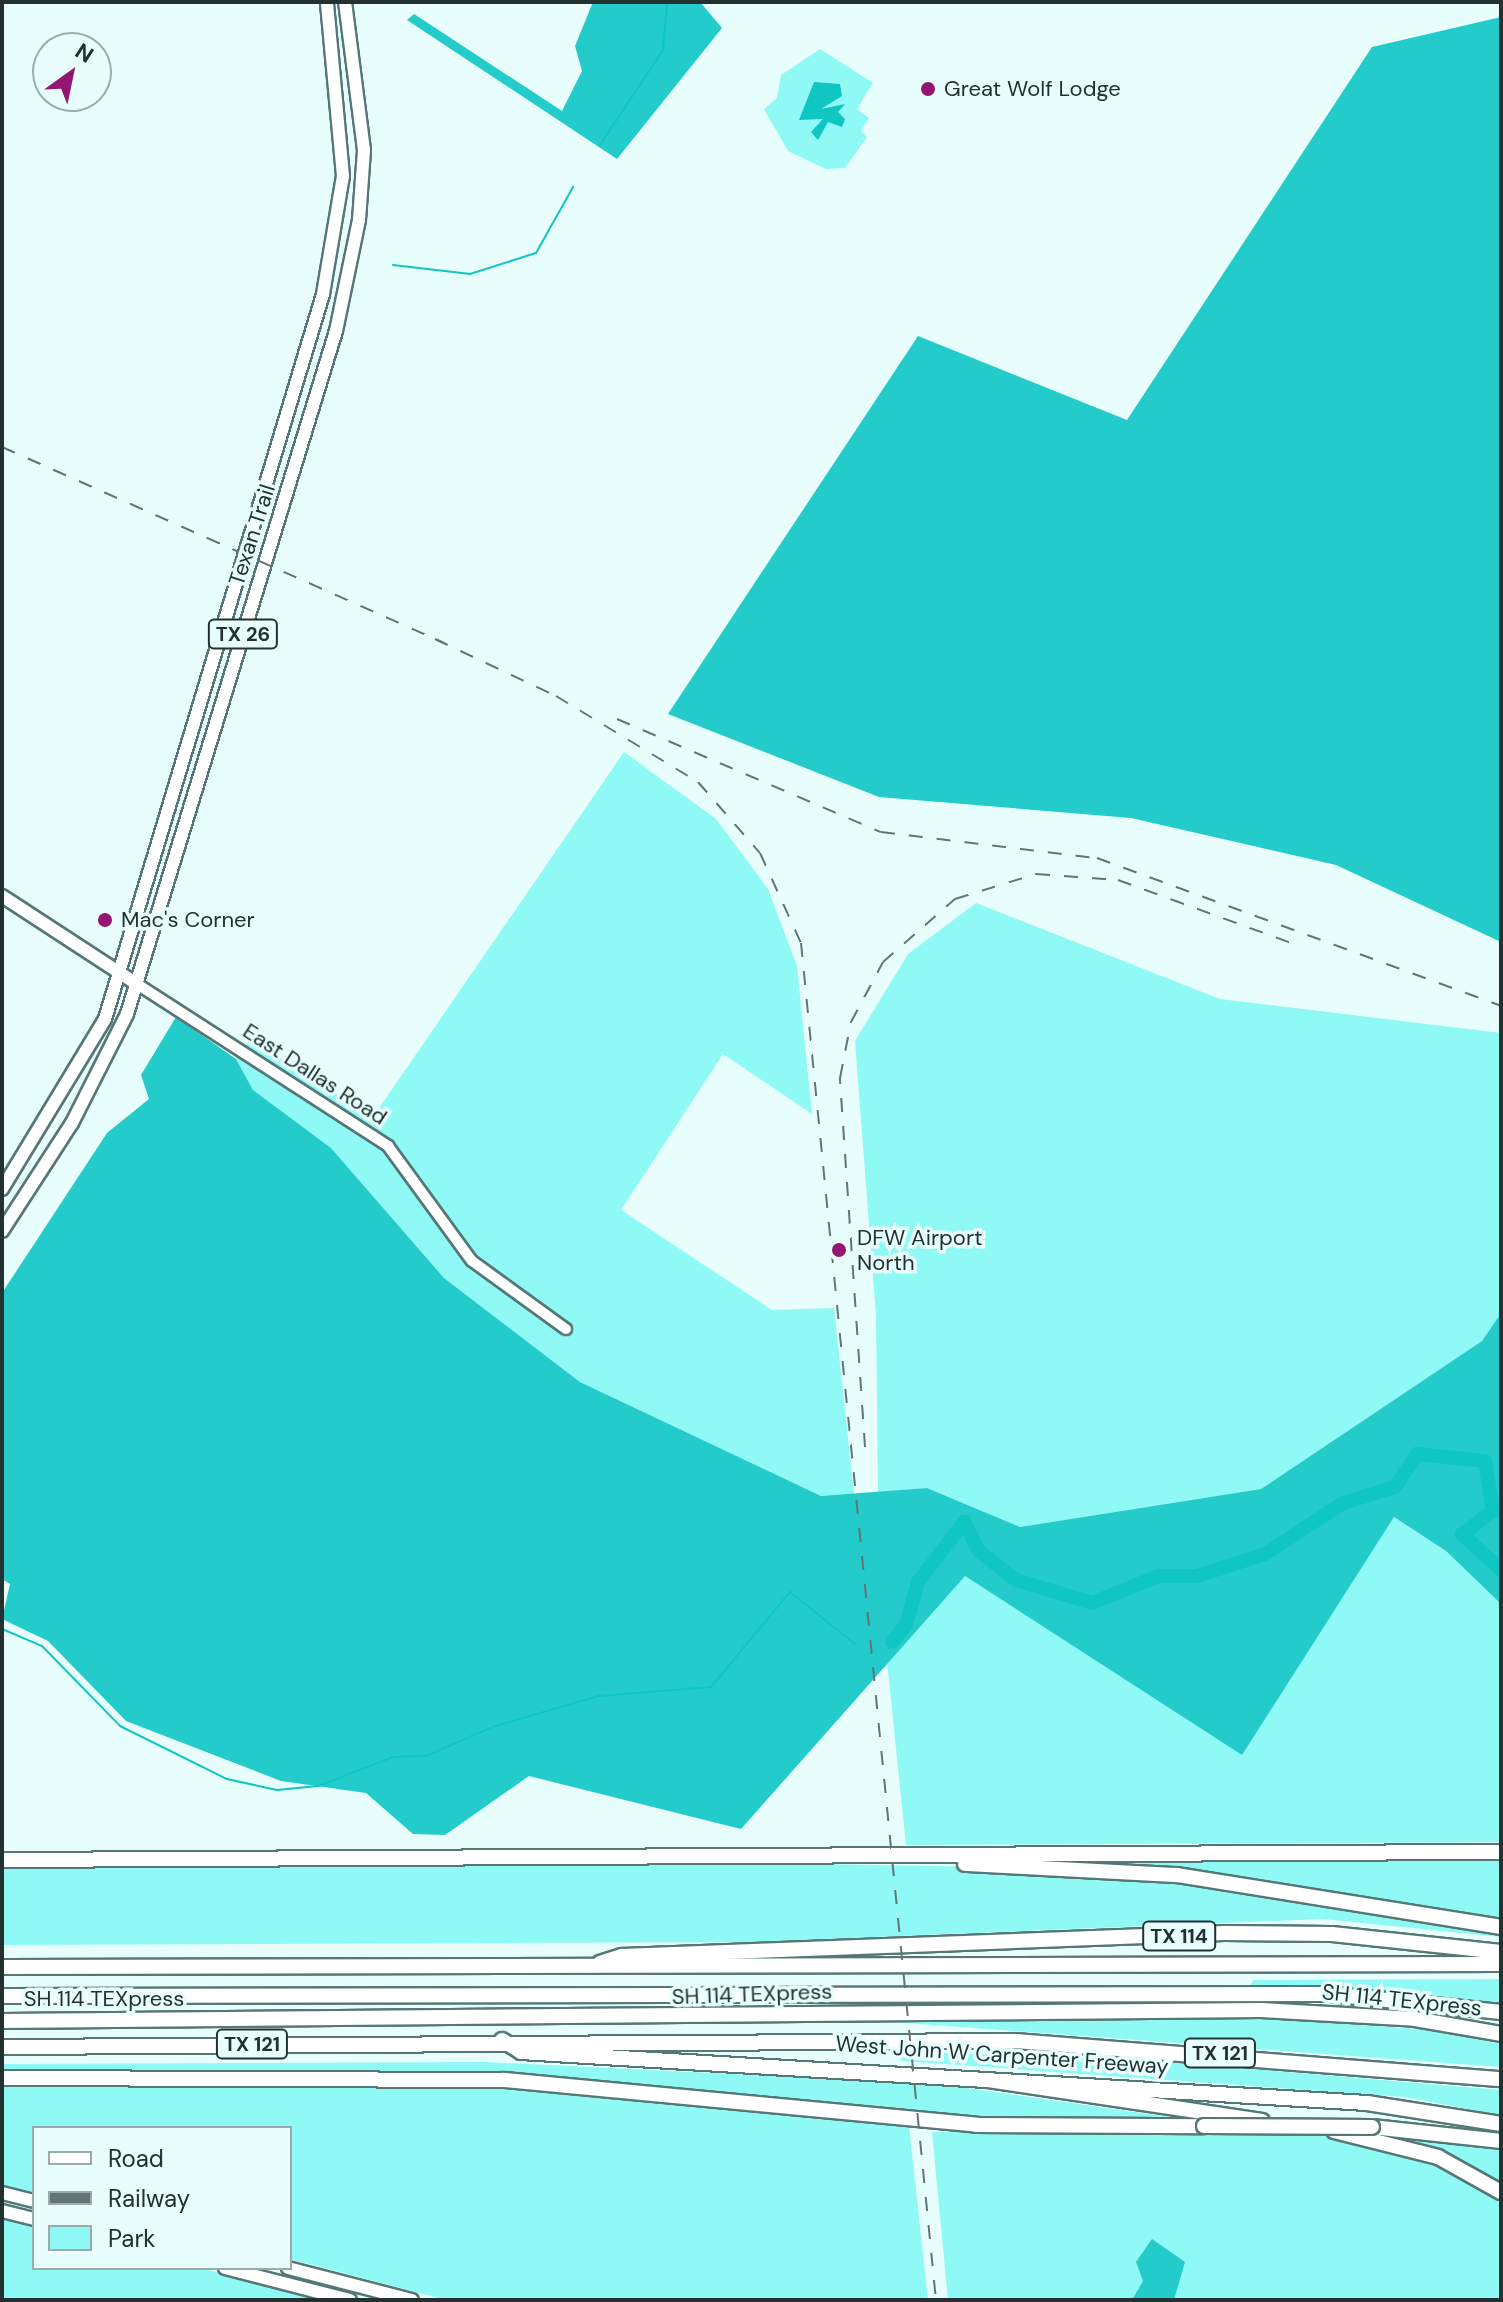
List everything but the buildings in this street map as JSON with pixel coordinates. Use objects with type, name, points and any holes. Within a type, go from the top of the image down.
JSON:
[{"type":"highway","points":[[2,1860],[1501,1852]]},
{"type":"highway","points":[[765,1856],[1177,1875],[1501,1927]]},
{"type":"highway","name":"TX 114","points":[[589,1967],[622,1956],[860,1952],[1266,1933],[1499,1956]]},
{"type":"highway","points":[[2,1967],[1355,1967],[1499,1956]]},
{"type":"highway","name":"SH 114 TEXpress","points":[[2,1996],[1329,1994],[1501,2012]]},
{"type":"highway","name":"SH 114 TEXpress","points":[[2,2021],[1261,2010],[1415,2019],[1501,2034]]},
{"type":"highway","name":"TX 121","points":[[2,2047],[502,2040],[1016,2041],[1501,2079]]},
{"type":"highway","name":"West John W Carpenter Freeway","points":[[502,2040],[521,2052],[983,2077],[1367,2103],[1501,2124]]},
{"type":"highway","points":[[983,2077],[998,2087],[1368,2136],[1438,2157],[1501,2192]]},
{"type":"highway","points":[[2,2078],[490,2080],[976,2125],[1372,2127],[1501,2141]]},
{"type":"main road","name":"Texan Trail","points":[[2,1189],[84,1064],[120,973],[272,474],[340,218],[343,134],[327,2]]},
{"type":"main road","name":"Texan Trail","points":[[2,1231],[62,1140],[113,1048],[137,984],[336,331],[359,220],[363,125],[345,2]]},
{"type":"main road","points":[[340,218],[359,220]]},
{"type":"main road","name":"East Dallas Road","points":[[2,896],[137,984]]},
{"type":"main road","points":[[44,1128],[62,1140]]},
{"type":"main road","points":[[2,2193],[32,2200]]},
{"type":"main road","points":[[2,2211],[32,2218]]},
{"type":"main road","points":[[292,2269],[412,2300]]},
{"type":"main road","points":[[233,2270],[350,2300]]},
{"type":"street","name":"East Dallas Road","points":[[137,984],[388,1146],[472,1261],[566,1329]]},
{"type":"green space","points":[[820,49],[873,83],[857,109],[869,118],[861,131],[867,137],[845,168],[826,169],[788,151],[764,109],[777,98],[781,75]]},
{"type":"green space","points":[[624,752],[716,819],[768,889],[797,966],[812,1114],[723,1054],[621,1210],[772,1310],[834,1308],[854,1494],[821,1496],[580,1382],[444,1278],[331,1148],[253,1090],[236,1059],[250,1039],[373,1117]]},
{"type":"green space","points":[[976,903],[1220,999],[1501,1033],[1501,1313],[1482,1341],[1261,1489],[1020,1527],[927,1488],[878,1492],[876,1316],[855,1041],[908,954]]},
{"type":"green space","points":[[1394,1517],[1446,1551],[1501,1604],[1501,1842],[906,1845],[887,1661],[965,1576],[1242,1754]]},
{"type":"green space","points":[[1124,1858],[1501,1859],[1501,1922],[1124,1865]]},
{"type":"green space","points":[[651,1861],[1043,1868],[1205,1883],[1501,1930],[1501,1937],[1323,1919],[750,1942],[2,1945],[2,1863]]},
{"type":"green space","points":[[1501,1979],[1501,2005],[1414,1992],[1250,1987],[1253,1980]]},
{"type":"green space","points":[[1261,2018],[1434,2030],[1501,2044],[1501,2067],[893,2022]]},
{"type":"green space","points":[[900,2051],[1159,2061],[1501,2090],[1501,2115],[1404,2097],[901,2061]]},
{"type":"green space","points":[[485,2062],[940,2084],[1198,2121],[893,2115],[573,2078],[2,2074],[2,2064]]},
{"type":"green space","points":[[414,2082],[642,2095],[909,2126],[928,2300],[446,2300],[292,2260],[292,2126],[32,2126],[32,2192],[2,2185],[2,2084]]},
{"type":"green space","points":[[1305,2131],[1433,2160],[1501,2199],[1501,2300],[948,2300],[932,2132]]},
{"type":"green space","points":[[1391,2136],[1501,2146],[1501,2187],[1456,2161]]},
{"type":"green space","points":[[2,2216],[32,2224],[32,2270],[209,2270],[324,2300],[2,2300]]},
{"type":"shaded area","points":[[593,2],[700,2],[722,28],[617,159],[407,20],[414,14],[562,111],[582,71],[575,46]]},
{"type":"shaded area","points":[[1501,17],[1501,942],[1336,865],[1131,818],[879,797],[668,714],[918,336],[1127,420],[1372,47]]},
{"type":"shaded area","points":[[814,82],[840,84],[842,96],[821,109],[845,104],[838,112],[845,119],[842,127],[828,122],[818,140],[811,132],[823,119],[799,120]]},
{"type":"shaded area","points":[[176,1017],[236,1059],[253,1090],[331,1148],[444,1278],[580,1382],[821,1496],[927,1488],[1020,1527],[1261,1489],[1482,1341],[1501,1313],[1501,1604],[1446,1551],[1394,1517],[1242,1755],[965,1576],[741,1829],[529,1776],[445,1835],[413,1834],[366,1793],[281,1781],[126,1721],[48,1641],[2,1619],[10,1584],[2,1579],[2,1293],[107,1133],[149,1099],[141,1075]]},
{"type":"shaded area","points":[[1152,2239],[1185,2262],[1174,2300],[1132,2300],[1143,2281],[1136,2262]]},
{"type":"waterway","points":[[600,145],[663,50],[667,2]]},
{"type":"waterway","points":[[393,265],[470,274],[536,253],[573,187]]},
{"type":"waterway","points":[[892,1642],[906,1625],[918,1582],[964,1522],[979,1551],[1016,1580],[1092,1603],[1158,1576],[1197,1576],[1265,1554],[1343,1503],[1395,1487],[1417,1454],[1485,1461],[1493,1511],[1462,1534],[1501,1570]]},
{"type":"waterway","points":[[2,1629],[42,1646],[120,1726],[227,1779],[277,1790],[318,1786],[393,1757],[426,1756],[492,1727],[599,1696],[711,1687],[790,1592],[855,1644]]},
{"type":"railway","points":[[2,447],[445,643]]},
{"type":"railway","points":[[435,639],[556,696],[698,782],[760,853],[801,943],[936,2300]]},
{"type":"railway","points":[[617,719],[881,832],[1097,858],[1501,1006]]},
{"type":"railway","points":[[865,1447],[840,1078],[851,1022],[883,962],[955,899],[1036,874],[1118,880],[1291,943]]},
{"type":"place","name":"Great Wolf Lodge","points":[[928,89]]},
{"type":"place","name":"Mac's Corner","points":[[105,920]]},
{"type":"place","name":"DFW Airport North","points":[[839,1250]]}]
